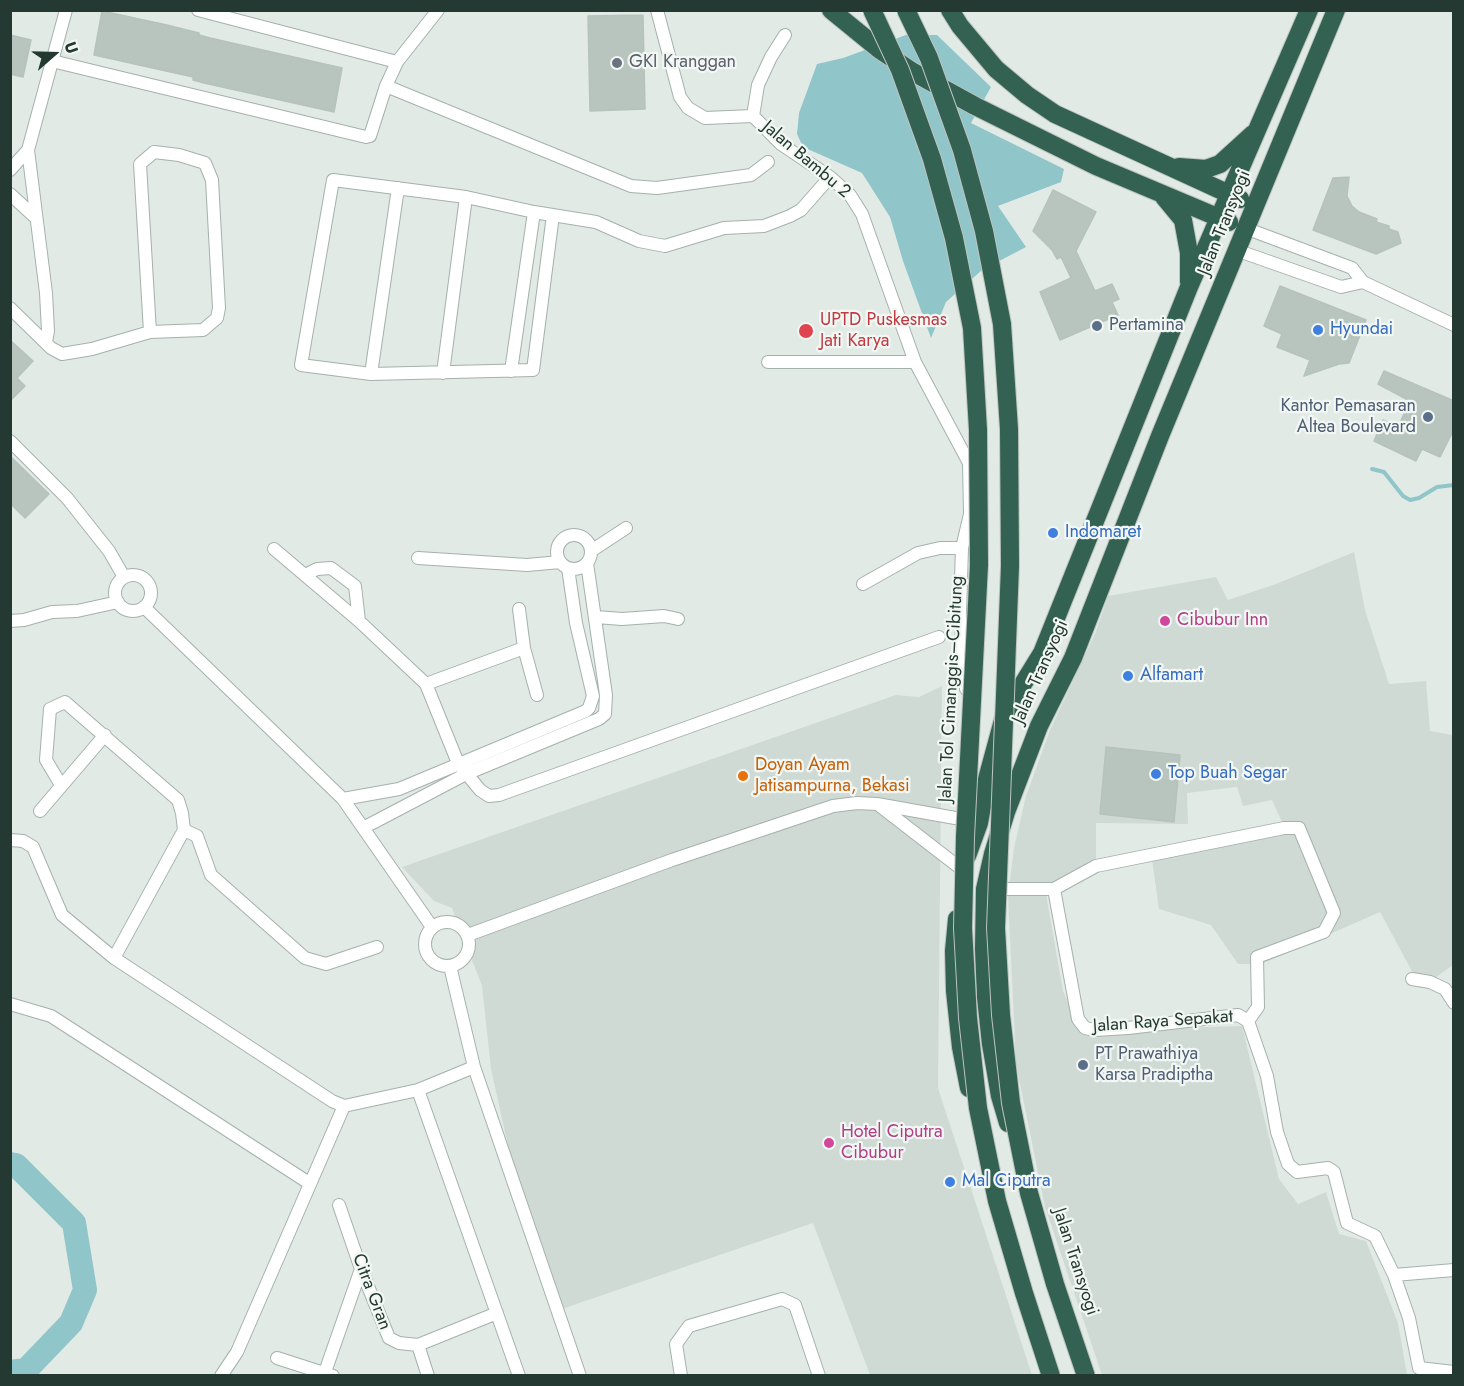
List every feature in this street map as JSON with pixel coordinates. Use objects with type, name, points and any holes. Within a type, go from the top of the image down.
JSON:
[{"type":"highway","points":[[831,10],[913,72],[975,106],[1096,166],[1245,228]]},
{"type":"highway","name":"Jalan Tol Cimanggis–Cibitung","points":[[872,10],[900,70],[932,159],[954,238],[972,328],[978,430],[979,566],[963,928],[969,1018],[978,1108],[997,1201],[1051,1376]]},
{"type":"highway","points":[[906,10],[928,58],[962,150],[984,231],[1002,324],[1009,429],[1010,566],[996,916],[1001,1015],[1011,1103],[1029,1193],[1055,1284],[1088,1376]]},
{"type":"highway","points":[[950,10],[960,26],[996,69],[1027,95],[1055,114],[1254,205]]},
{"type":"highway","name":"Jalan Transyogi","points":[[1051,1376],[982,1149],[961,1047],[955,991],[954,951],[957,908],[964,871],[979,823],[987,779],[1005,712],[1042,653],[1189,287],[1231,195],[1309,10]]},
{"type":"highway","name":"Jalan Transyogi","points":[[1088,1376],[1000,1096],[986,998],[985,890],[1006,812],[1039,726],[1073,658],[1160,436],[1336,10]]},
{"type":"highway","points":[[1168,167],[1206,169],[1220,164],[1258,129]]},
{"type":"highway","points":[[1162,194],[1183,220],[1189,254],[1189,287]]},
{"type":"street","points":[[46,342],[48,331],[46,293],[27,150],[66,10]]},
{"type":"street","points":[[198,10],[397,62]]},
{"type":"street","points":[[52,61],[363,137],[370,136],[386,86],[397,62],[438,10]]},
{"type":"street","name":"Jalan Bambu 2","points":[[657,10],[680,97],[688,108],[705,118],[753,116],[781,144],[830,177],[850,195],[862,214],[915,362],[969,463],[970,514],[962,548],[960,612],[973,750],[977,764],[987,779]]},
{"type":"street","points":[[753,116],[758,85],[771,57],[785,35]]},
{"type":"street","points":[[386,86],[631,186],[657,188],[751,175],[768,162]]},
{"type":"street","points":[[10,170],[27,150]]},
{"type":"street","points":[[10,309],[62,354],[150,332],[203,330],[217,318],[219,308],[212,180],[206,163],[179,155],[154,152],[140,164],[150,332]]},
{"type":"street","points":[[553,215],[533,370],[371,374],[301,364],[333,180],[466,197],[534,212],[553,215],[596,222],[639,241],[665,246],[724,228],[764,226],[790,216],[801,210],[830,177]]},
{"type":"street","points":[[371,374],[398,188]]},
{"type":"street","points":[[10,194],[35,217]]},
{"type":"street","points":[[443,373],[466,197]]},
{"type":"street","points":[[511,371],[534,212]]},
{"type":"street","points":[[1245,228],[1352,268],[1364,282],[1454,325]]},
{"type":"street","points":[[1236,250],[1341,287],[1364,282]]},
{"type":"street","points":[[768,362],[915,362]]},
{"type":"street","points":[[10,441],[68,498],[109,551],[124,578]]},
{"type":"street","points":[[418,558],[564,565],[579,568],[589,557],[626,528]]},
{"type":"street","points":[[344,799],[399,789],[586,711],[593,696],[564,565],[557,552],[557,547],[566,536],[581,536],[588,542],[606,695],[605,714],[465,774],[363,828]]},
{"type":"street","points":[[863,584],[918,554],[940,548],[962,548]]},
{"type":"street","points":[[274,549],[359,621],[426,684],[465,774],[483,793],[489,796],[499,795],[939,637]]},
{"type":"street","points":[[305,575],[317,569],[331,568],[355,586],[359,621]]},
{"type":"street","points":[[137,575],[148,583],[151,596],[144,607],[132,611],[124,609],[118,602],[116,589],[124,578],[137,575]]},
{"type":"street","points":[[10,621],[118,602]]},
{"type":"street","points":[[144,607],[344,799],[432,927]]},
{"type":"street","points":[[519,609],[525,648],[537,695]]},
{"type":"street","points":[[596,616],[622,619],[664,616],[678,619]]},
{"type":"street","points":[[426,684],[525,648]]},
{"type":"street","points":[[61,785],[46,760],[50,709],[65,702],[178,800],[182,813],[184,830],[114,958]]},
{"type":"street","points":[[40,811],[105,735]]},
{"type":"street","points":[[468,935],[672,860],[833,806],[856,803],[877,804],[979,823]]},
{"type":"street","points":[[877,804],[964,871]]},
{"type":"street","points":[[985,890],[1054,890],[1096,866],[1298,827],[1334,913],[1324,932],[1257,957],[1258,1007],[1248,1021]]},
{"type":"street","points":[[184,830],[198,836],[211,875],[305,958],[326,964],[377,947]]},
{"type":"street","points":[[10,840],[23,841],[33,847],[62,915],[114,958],[332,1101],[344,1106],[418,1090],[474,1067]]},
{"type":"street","name":"Jalan Raya Sepakat","points":[[1054,890],[1078,1019],[1086,1028],[1095,1030],[1238,1015],[1248,1021],[1267,1076],[1277,1132],[1288,1164],[1297,1172],[1328,1168],[1334,1172],[1347,1223],[1375,1236],[1394,1275]]},
{"type":"street","points":[[441,921],[452,921],[462,927],[470,942],[467,955],[450,966],[442,966],[434,962],[428,956],[424,940],[432,927],[441,921]]},
{"type":"street","points":[[450,966],[474,1067],[580,1376]]},
{"type":"street","points":[[1412,979],[1430,982],[1445,989],[1454,1003]]},
{"type":"street","points":[[10,1004],[51,1016],[309,1183]]},
{"type":"street","points":[[418,1090],[519,1376]]},
{"type":"street","points":[[221,1376],[237,1352],[344,1106]]},
{"type":"street","name":"Citra Gran","points":[[339,1205],[386,1334],[399,1343],[418,1345]]},
{"type":"street","points":[[277,1358],[329,1374],[361,1269]]},
{"type":"street","points":[[1454,1270],[1394,1275],[1409,1318],[1419,1368],[1454,1372]]},
{"type":"street","points":[[681,1376],[676,1344],[689,1326],[782,1299],[795,1305],[819,1376]]},
{"type":"street","points":[[428,1376],[418,1345],[497,1313]]},
{"type":"shaded area","points":[[1354,552],[1365,610],[1389,684],[1426,681],[1430,731],[1453,735],[1453,965],[1421,988],[1380,912],[1262,964],[1238,964],[1211,925],[1159,909],[1151,852],[1285,829],[1272,800],[1243,806],[1237,787],[1187,793],[1188,824],[1096,823],[1096,869],[1046,894],[1063,991],[1081,1031],[1242,1026],[1279,1179],[1298,1204],[1326,1192],[1339,1234],[1366,1241],[1398,1323],[1407,1375],[1102,1375],[1045,1207],[1016,1064],[1008,896],[1014,848],[1026,796],[1050,730],[1095,634],[1108,596],[1216,577],[1228,600],[1276,584]]},
{"type":"shaded area","points":[[942,686],[938,1088],[1032,1375],[870,1375],[813,1223],[559,1310],[517,1186],[491,1069],[482,986],[452,908],[434,901],[402,867],[896,695],[919,697]]},
{"type":"water","points":[[906,35],[937,35],[991,87],[971,123],[1064,169],[1061,182],[998,206],[1026,247],[982,270],[946,302],[931,338],[903,261],[890,217],[862,173],[803,147],[797,134],[799,113],[817,64],[843,58]]},
{"type":"building","points":[[102,11],[342,68],[334,112],[204,83],[193,80],[193,77],[94,55]]},
{"type":"building","name":"GKI Kranggan","points":[[643,15],[645,109],[590,111],[588,16]]},
{"type":"building","points":[[10,35],[31,40],[23,77],[10,74]]},
{"type":"building","points":[[1349,177],[1347,196],[1352,206],[1359,212],[1377,219],[1376,222],[1398,232],[1401,243],[1376,254],[1313,230],[1333,178]]},
{"type":"building","points":[[1053,190],[1096,212],[1076,251],[1095,291],[1112,284],[1119,299],[1112,302],[1118,315],[1060,340],[1040,292],[1071,278],[1061,257],[1057,259],[1052,250],[1033,231]]},
{"type":"building","name":"Hyundai","points":[[1280,286],[1366,320],[1349,363],[1339,364],[1304,376],[1310,360],[1277,347],[1282,334],[1264,326]]},
{"type":"building","points":[[10,340],[33,361],[17,378],[25,386],[10,401]]},
{"type":"building","name":"Kantor Pemasaran Altea Boulevard","points":[[1384,371],[1454,401],[1454,429],[1440,457],[1422,449],[1416,461],[1374,441],[1383,420],[1398,427],[1410,401],[1378,384]]},
{"type":"building","points":[[10,456],[49,494],[25,518],[10,503]]},
{"type":"building","points":[[1106,747],[1180,755],[1174,822],[1100,814]]},
{"type":"waterway","points":[[1372,469],[1384,472],[1403,496],[1410,500],[1419,498],[1437,487],[1454,485]]},
{"type":"waterway","points":[[10,1164],[16,1165],[74,1223],[85,1290],[71,1323],[26,1370],[10,1372]]},
{"type":"place","name":"GKI Kranggan","points":[[617,63]]},
{"type":"place","name":"Pertamina","points":[[1097,326]]},
{"type":"place","name":"Hyundai","points":[[1318,330]]},
{"type":"place","name":"UPTD Puskesmas Jati Karya","points":[[806,331]]},
{"type":"place","name":"Kantor Pemasaran Altea Boulevard","points":[[1428,417]]},
{"type":"place","name":"Indomaret","points":[[1053,533]]},
{"type":"place","name":"Cibubur Inn","points":[[1165,621]]},
{"type":"place","name":"Alfamart","points":[[1128,676]]},
{"type":"place","name":"Top Buah Segar","points":[[1156,774]]},
{"type":"place","name":"Doyan Ayam Jatisampurna, Bekasi","points":[[743,776]]},
{"type":"place","name":"PT Prawathiya Karsa Pradiptha","points":[[1083,1065]]},
{"type":"place","name":"Hotel Ciputra Cibubur","points":[[829,1143]]},
{"type":"place","name":"Mal Ciputra","points":[[950,1182]]}]
